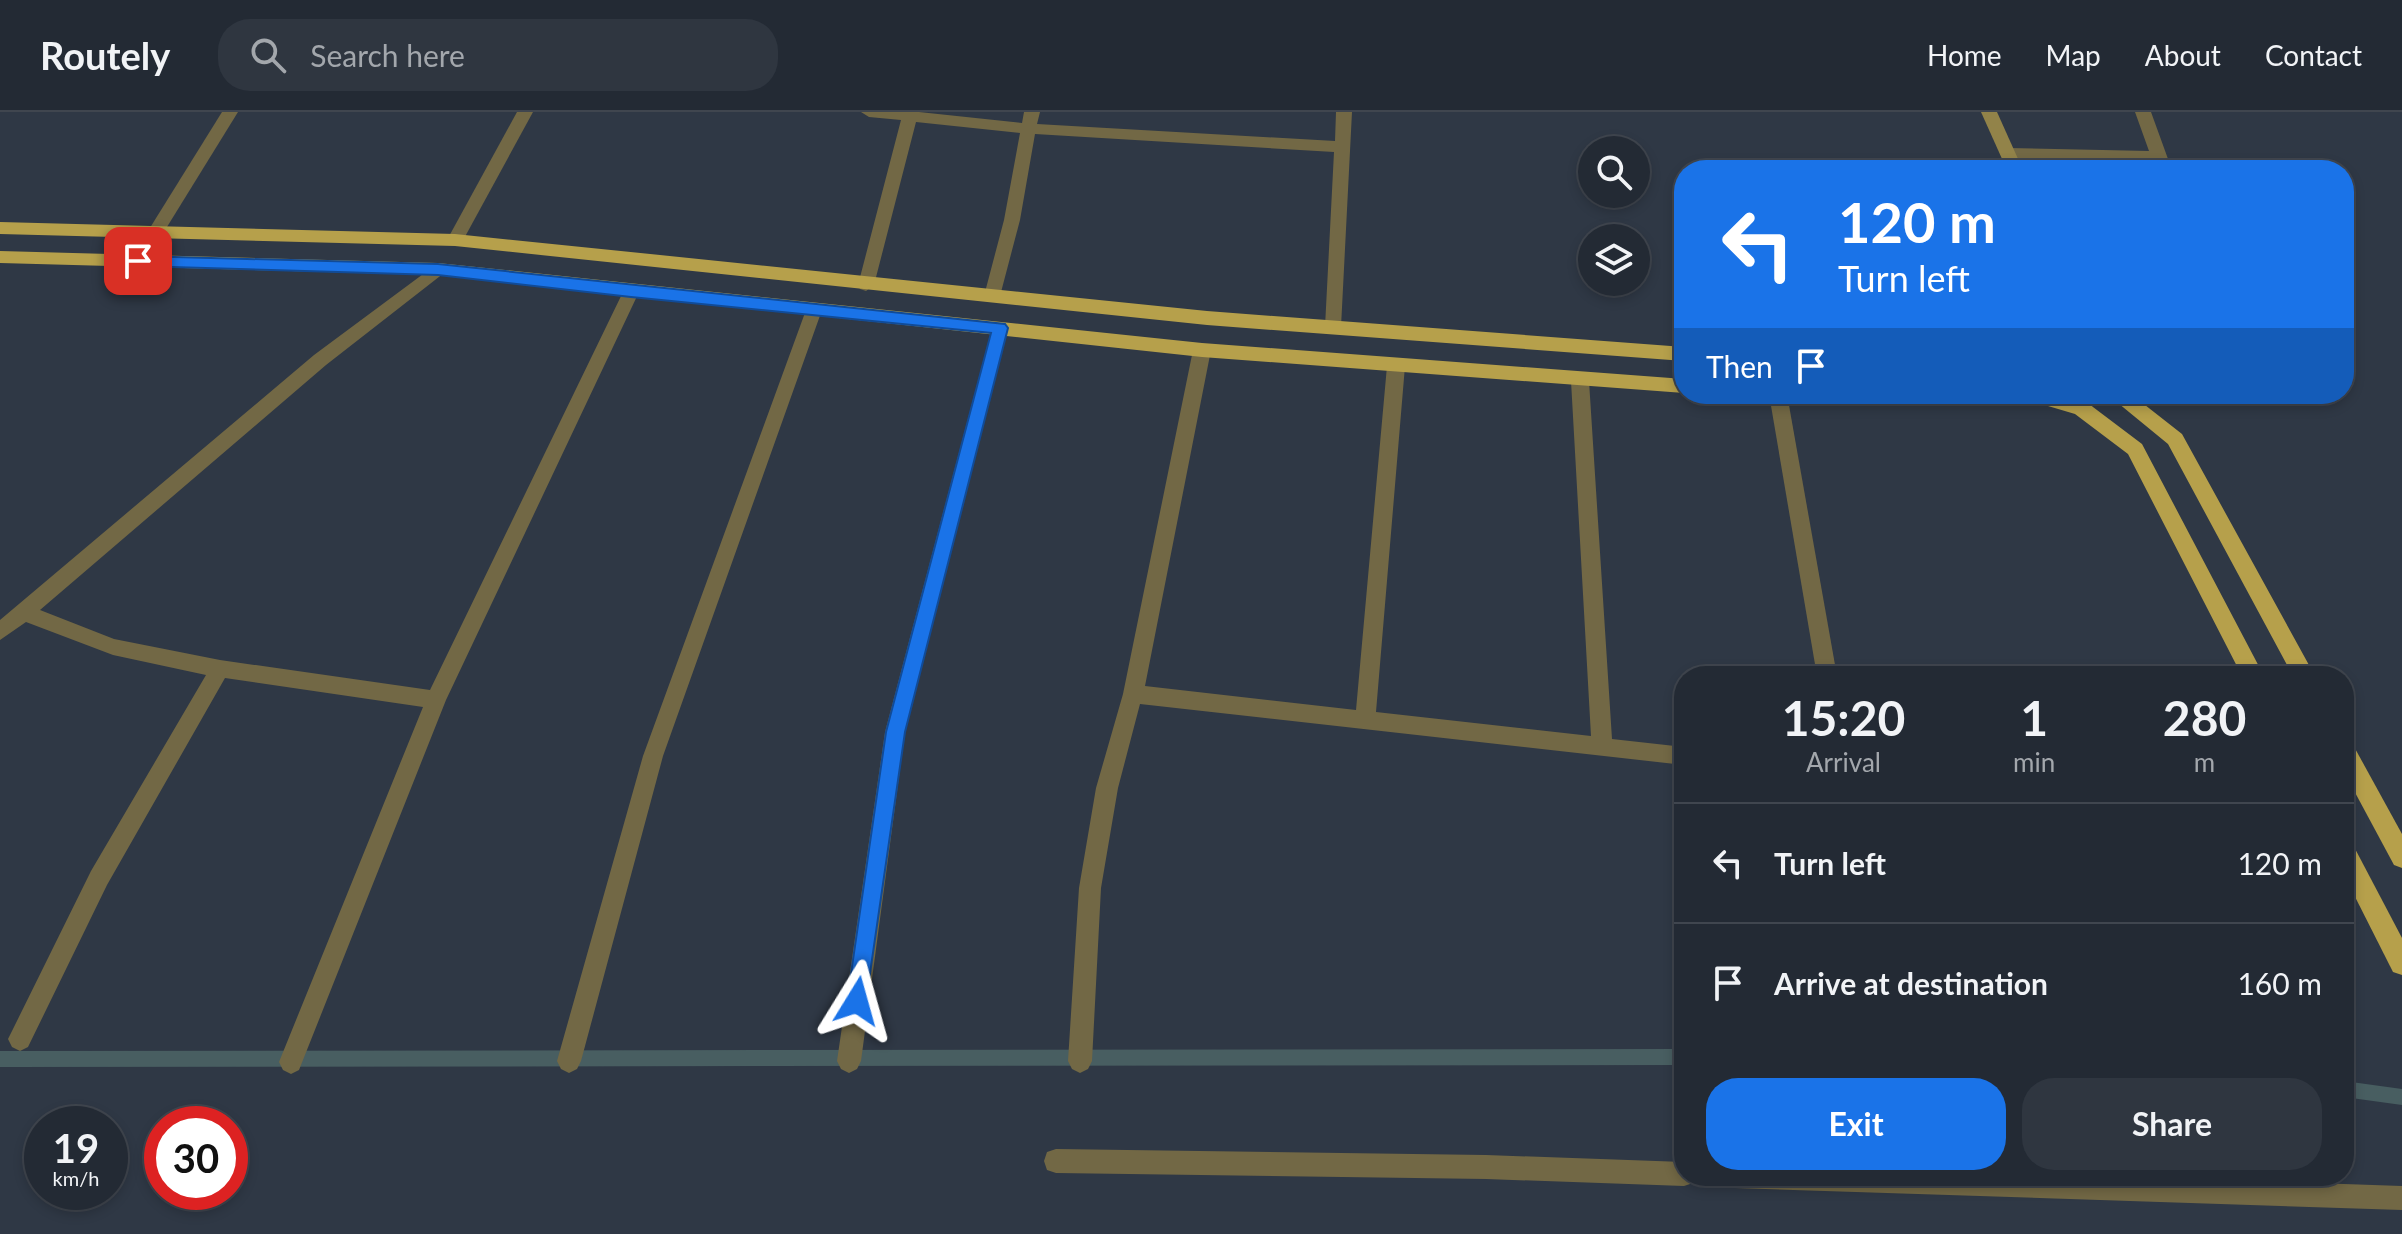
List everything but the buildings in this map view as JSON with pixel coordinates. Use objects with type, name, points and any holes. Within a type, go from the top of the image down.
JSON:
[{"type":"highway","points":[[0,228],[455,240],[866,285],[1333,327],[1674,353]]},
{"type":"highway","points":[[0,257],[438,269],[631,292],[1202,350],[1580,381],[1674,386]]},
{"type":"highway","points":[[2089,404],[2135,449],[2248,666]]},
{"type":"highway","points":[[2130,404],[2175,439],[2299,666]]},
{"type":"highway","points":[[2354,768],[2402,857]]},
{"type":"highway","points":[[2354,870],[2402,963]]},
{"type":"main road","points":[[1989,112],[2011,160]]},
{"type":"street","points":[[156,231],[230,112]]},
{"type":"street","points":[[455,240],[525,112]]},
{"type":"street","points":[[869,112],[1030,120],[1343,147]]},
{"type":"street","points":[[1333,327],[1344,112]]},
{"type":"street","points":[[2143,112],[2160,160]]},
{"type":"street","points":[[866,285],[911,114]]},
{"type":"street","points":[[992,296],[1012,220],[1030,120]]},
{"type":"street","points":[[2008,153],[2115,160]]},
{"type":"street","points":[[0,632],[320,360],[438,269]]},
{"type":"street","points":[[291,1062],[436,700],[631,292]]},
{"type":"street","points":[[569,1061],[653,756],[814,310]]},
{"type":"street","points":[[849,1061],[895,732],[1000,328]]},
{"type":"street","points":[[1080,1061],[1090,888],[1107,788],[1133,694],[1202,350]]},
{"type":"street","points":[[1365,720],[1396,366]]},
{"type":"street","points":[[1580,381],[1602,747]]},
{"type":"street","points":[[1780,404],[1825,666]]},
{"type":"street","points":[[23,612],[113,647],[220,669],[436,700]]},
{"type":"street","points":[[20,1039],[99,878],[220,669]]},
{"type":"street","points":[[1133,694],[1674,755]]},
{"type":"street","points":[[1056,1161],[1486,1167],[1674,1174]]},
{"type":"street","points":[[2093,1186],[2402,1198]]},
{"type":"waterway","points":[[0,1059],[1674,1057]]},
{"type":"waterway","points":[[2354,1090],[2402,1097]]},
{"type":"route","points":[[138,261],[438,269],[631,292],[1000,328],[895,732],[857,1001]]}]
